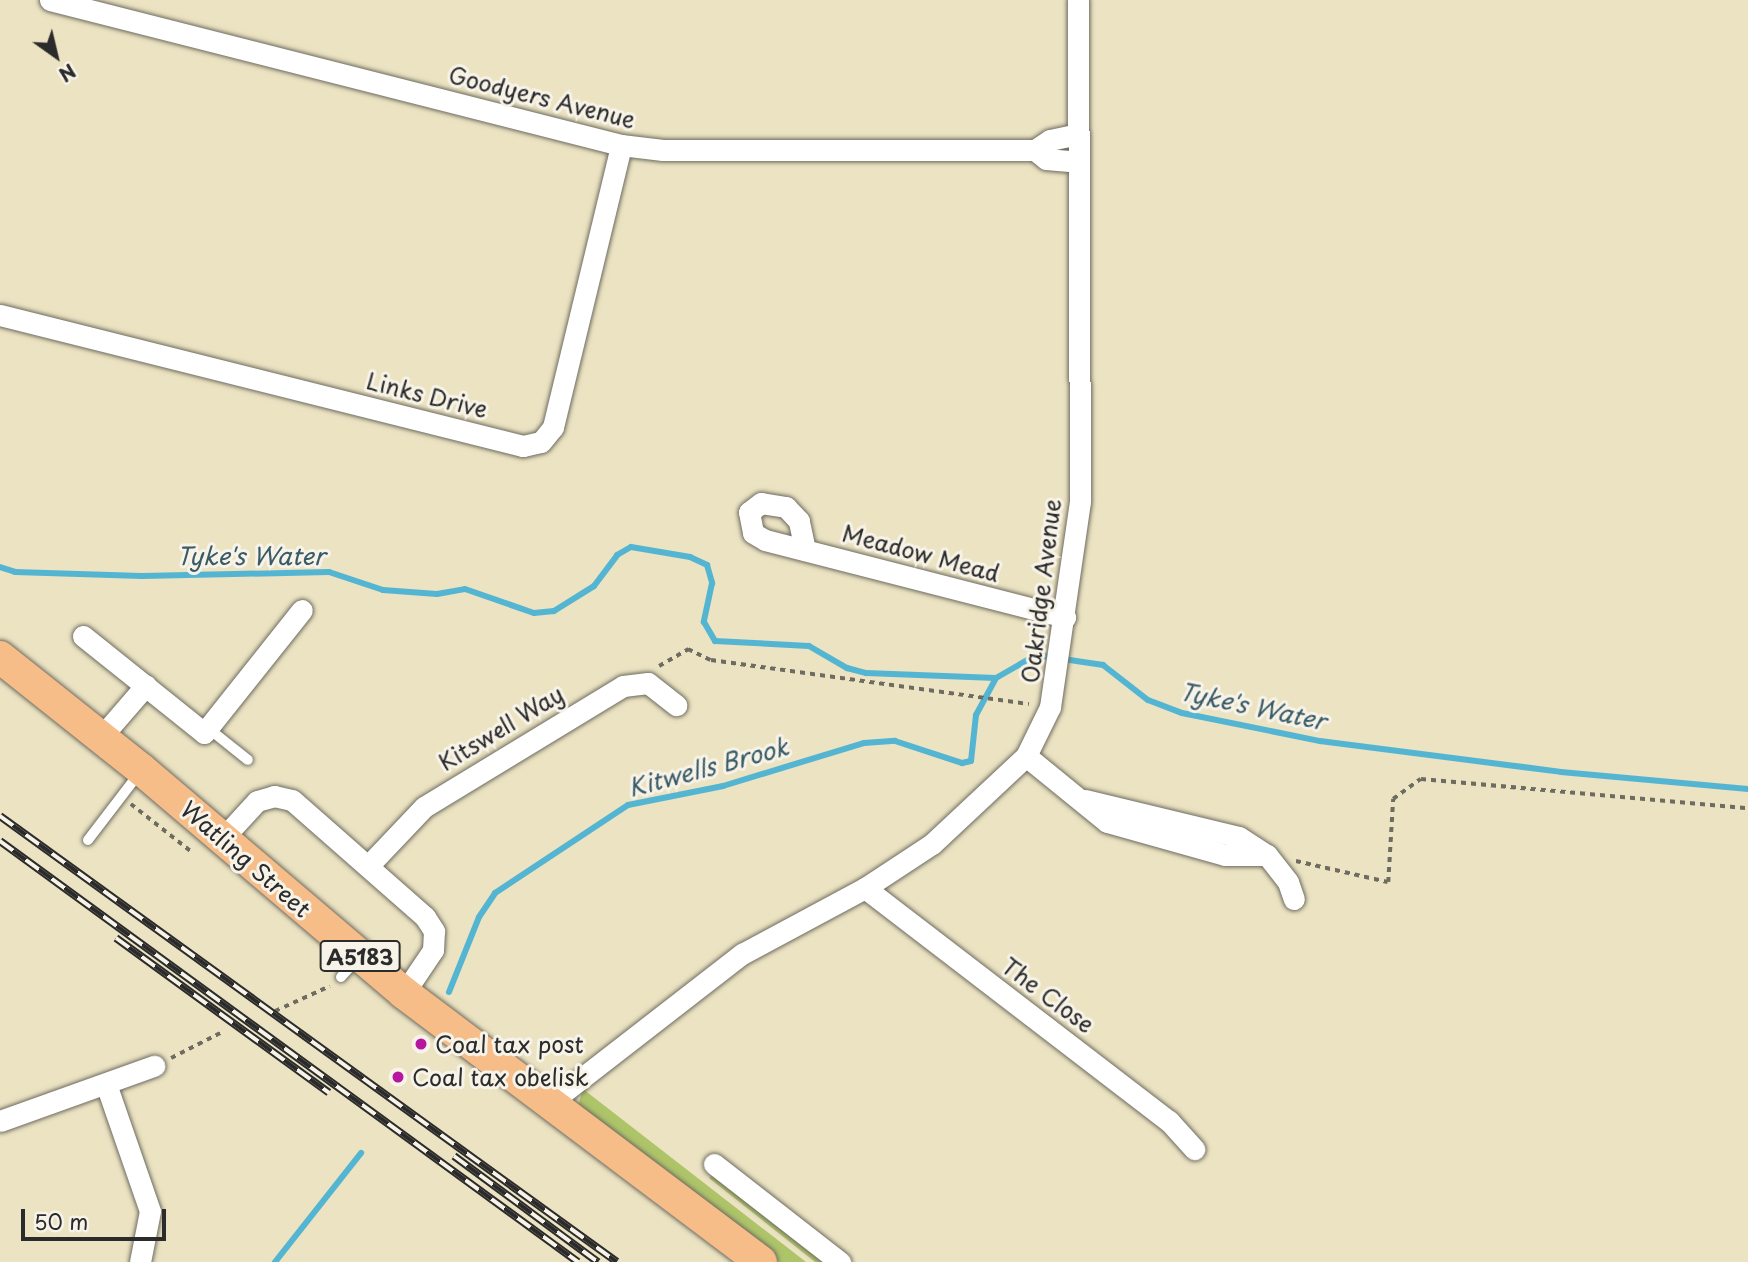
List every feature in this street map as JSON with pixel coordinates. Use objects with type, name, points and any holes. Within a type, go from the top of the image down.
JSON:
[{"type":"main road","name":"Watling Street","points":[[0,657],[102,736],[223,838],[350,966],[404,993],[547,1105],[761,1262]]},
{"type":"street","name":"Goodyers Avenue","points":[[50,0],[621,145],[663,150],[1035,150],[1050,140],[1078,134]]},
{"type":"street","name":"Oakridge Avenue","points":[[547,1105],[742,954],[865,888],[933,844],[1026,756],[1050,707],[1060,661],[1080,502],[1078,0]]},
{"type":"street","name":"Links Drive","points":[[0,315],[523,446],[541,442],[553,427],[621,145]]},
{"type":"street","name":"Goodyers Avenue","points":[[1035,150],[1046,159],[1078,162]]},
{"type":"street","name":"Meadow Mead","points":[[805,550],[1065,617]]},
{"type":"street","points":[[83,636],[204,733],[302,610]]},
{"type":"street","points":[[630,683],[648,683],[676,705]]},
{"type":"street","name":"Kitswell Way","points":[[368,866],[407,822],[438,797],[630,683]]},
{"type":"street","points":[[102,736],[146,685]]},
{"type":"street","points":[[1026,756],[1085,800],[1187,821],[1239,837],[1267,855],[1288,882],[1294,899]]},
{"type":"street","points":[[223,838],[257,801],[283,797],[368,866],[434,930],[433,950],[404,993]]},
{"type":"street","name":"The Close","points":[[865,888],[1169,1121],[1194,1149]]},
{"type":"street","points":[[0,1121],[153,1066]]},
{"type":"street","points":[[106,1084],[150,1211],[140,1262]]},
{"type":"street","points":[[714,1164],[840,1262]]},
{"type":"lane","points":[[208,728],[248,760]]},
{"type":"lane","points":[[88,840],[142,769]]},
{"type":"path","points":[[630,683],[688,649],[711,660],[1050,707]]},
{"type":"path","points":[[1267,855],[1388,882],[1393,799],[1421,779],[1748,808]]},
{"type":"path","points":[[121,796],[192,853]]},
{"type":"path","points":[[275,1011],[328,988],[350,966]]},
{"type":"path","points":[[153,1066],[224,1031]]},
{"type":"green space","points":[[583,1089],[806,1262],[779,1262],[586,1117],[578,1106]]},
{"type":"green space","points":[[713,1174],[827,1262],[815,1262],[709,1178]]},
{"type":"waterway","name":"Tyke's Water","points":[[0,567],[15,572],[142,576],[329,572],[383,590],[437,594],[465,589],[534,613],[554,611],[594,586],[617,555],[631,547],[690,557],[707,565],[712,583],[704,622],[715,641],[809,646],[847,668],[866,673],[996,678],[1036,655],[1103,665],[1148,700],[1182,713],[1320,741],[1561,772],[1748,789]]},
{"type":"waterway","name":"Kitwells Brook","points":[[449,992],[479,917],[495,893],[628,805],[723,786],[864,743],[895,741],[962,763],[971,761],[976,715],[996,678]]},
{"type":"waterway","name":"Kitwells Brook","points":[[275,1262],[361,1153]]},
{"type":"railway","points":[[0,816],[617,1262]]},
{"type":"railway","points":[[0,841],[578,1262]]},
{"type":"railway","points":[[116,938],[329,1093]]},
{"type":"railway","points":[[454,1156],[598,1262]]},
{"type":"place","name":"Coal tax post","points":[[421,1044]]},
{"type":"place","name":"Coal tax obelisk","points":[[398,1077]]}]
